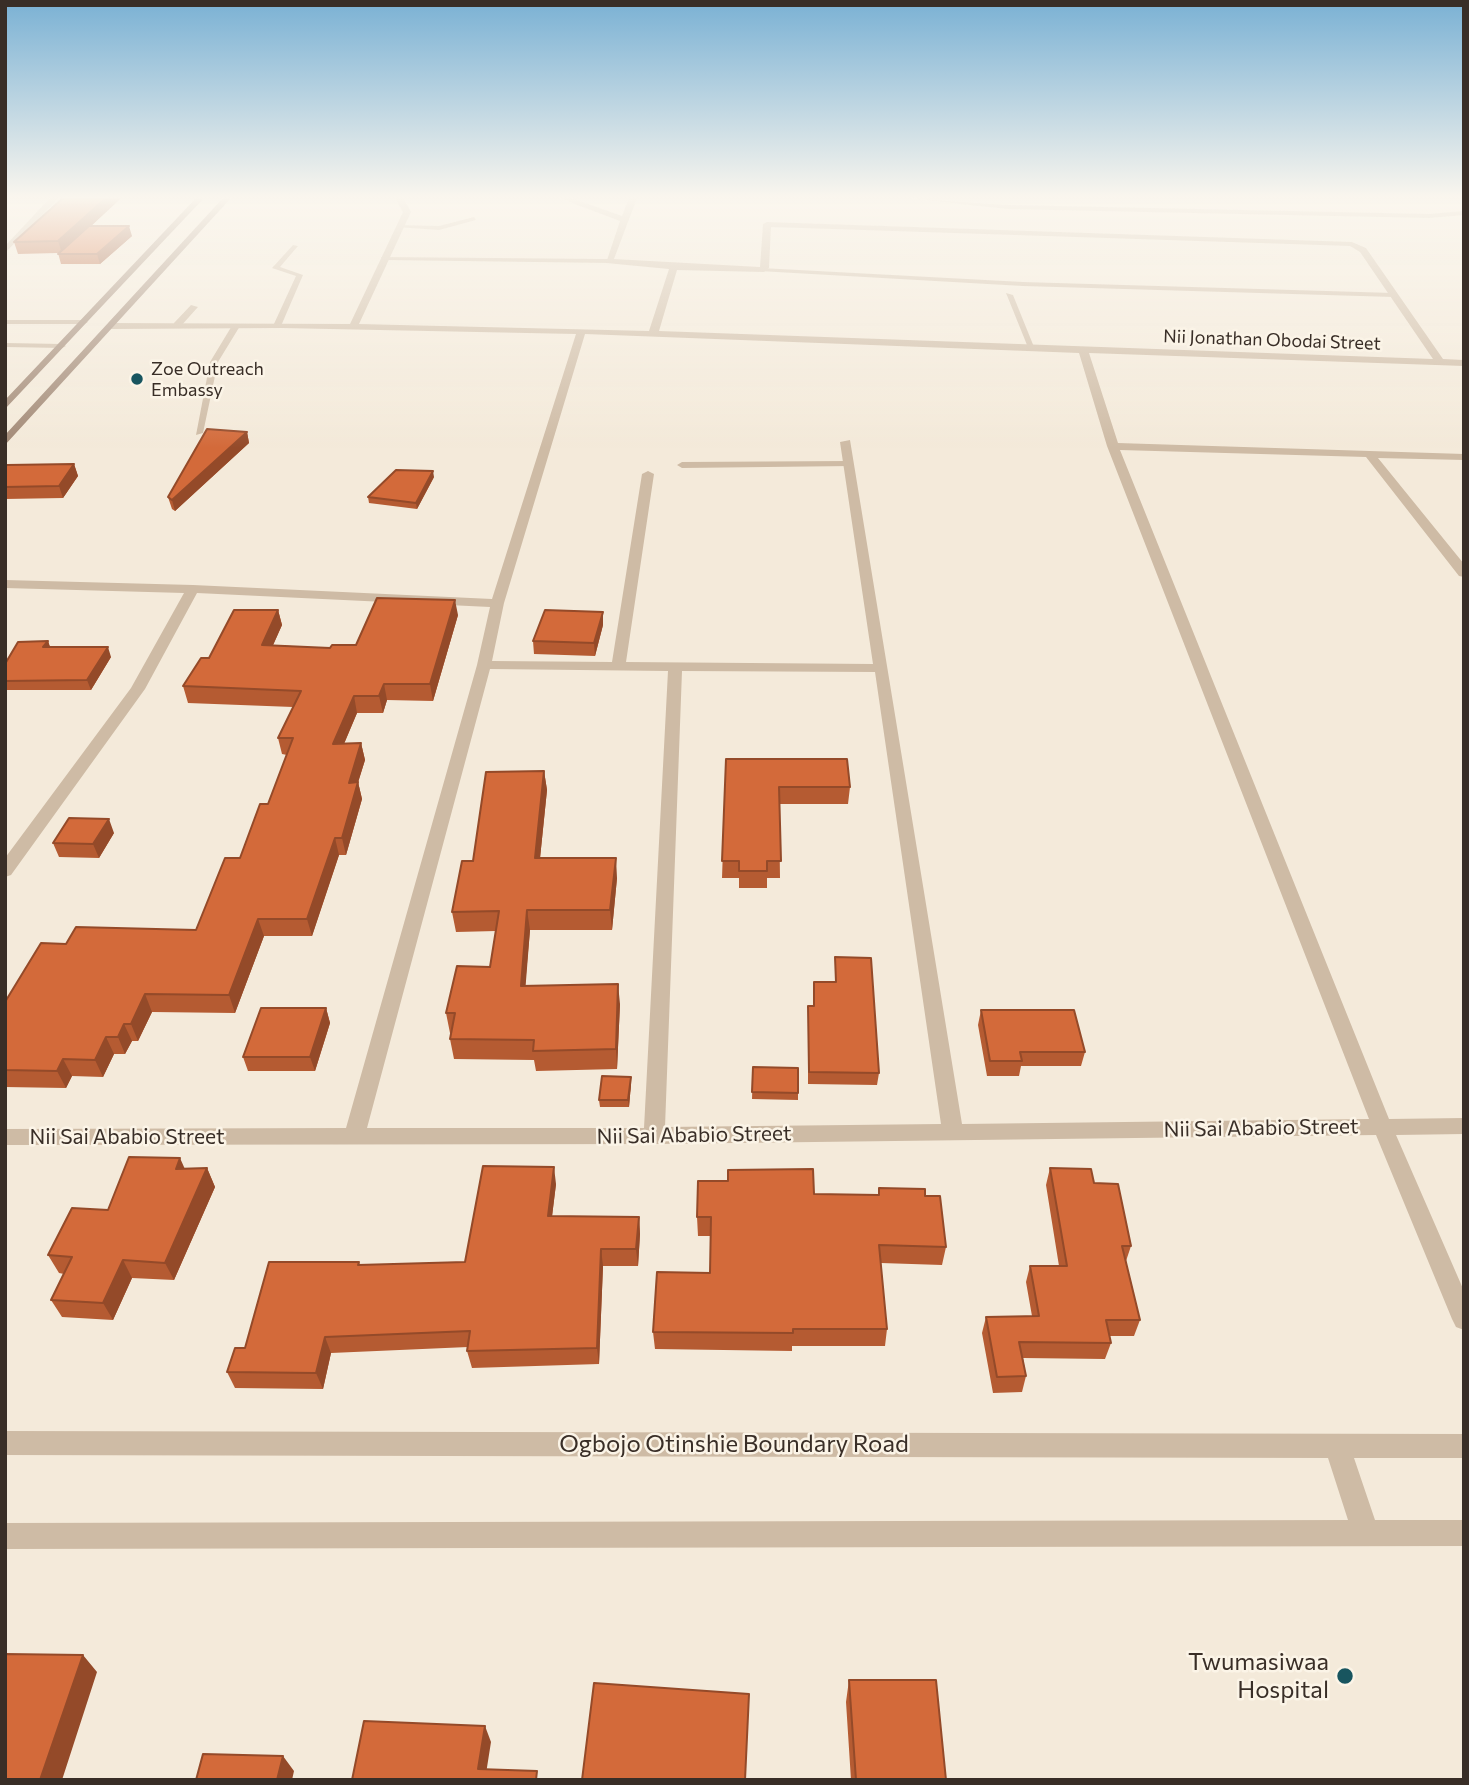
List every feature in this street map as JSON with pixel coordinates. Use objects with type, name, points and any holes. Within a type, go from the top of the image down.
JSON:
[{"type":"main road","points":[[5,406],[122,281]]},
{"type":"main road","points":[[5,442],[152,281]]},
{"type":"street","points":[[353,327],[373,281]]},
{"type":"street","points":[[653,334],[670,281]]},
{"type":"street","points":[[1385,281],[1440,362]]},
{"type":"street","name":"Nii Jonathan Obodai Street","points":[[112,326],[277,326],[581,332],[1031,345],[1464,363]]},
{"type":"street","points":[[354,1138],[484,666],[497,603],[581,332]]},
{"type":"street","points":[[1082,347],[1114,446],[1382,1126],[1464,1319]]},
{"type":"street","points":[[846,442],[953,1132]]},
{"type":"street","points":[[1114,446],[1464,457]]},
{"type":"street","points":[[1370,455],[1464,573]]},
{"type":"street","points":[[618,666],[648,474]]},
{"type":"street","points":[[5,584],[193,589],[497,603]]},
{"type":"street","points":[[5,871],[138,689],[193,589]]},
{"type":"street","points":[[484,666],[881,668]]},
{"type":"street","points":[[653,1136],[675,667]]},
{"type":"street","name":"Nii Sai Ababio Street","points":[[5,1137],[653,1136],[1464,1126]]},
{"type":"street","name":"Ogbojo Otinshie Boundary Road","points":[[5,1443],[1464,1446]]},
{"type":"street","points":[[1338,1446],[1366,1533]]},
{"type":"street","points":[[5,1536],[74,1538],[1464,1533]]},
{"type":"lane","points":[[277,326],[297,281]]},
{"type":"lane","points":[[961,281],[1394,295]]},
{"type":"lane","points":[[991,283],[1009,295],[1031,345]]},
{"type":"lane","points":[[1009,295],[1036,285]]},
{"type":"lane","points":[[177,326],[194,307]]},
{"type":"lane","points":[[5,322],[84,322]]},
{"type":"lane","points":[[199,433],[214,362],[236,326]]},
{"type":"lane","points":[[5,345],[61,346]]},
{"type":"lane","points":[[682,465],[849,464]]},
{"type":"building","points":[[207,429],[247,432],[172,500],[168,497]]},
{"type":"building","points":[[74,464],[59,486],[5,487],[7,465]]},
{"type":"building","points":[[396,470],[433,471],[416,503],[368,497]]},
{"type":"building","points":[[377,598],[455,600],[430,684],[384,684],[379,696],[354,696],[333,744],[361,743],[349,783],[358,782],[342,838],[335,838],[307,919],[258,919],[229,995],[145,994],[131,1024],[124,1024],[118,1037],[106,1037],[95,1060],[63,1059],[57,1071],[5,1070],[5,1002],[41,943],[66,944],[76,927],[196,930],[225,858],[240,858],[260,804],[268,804],[293,738],[278,738],[301,691],[183,686],[201,658],[209,658],[234,610],[278,610],[262,645],[330,648],[332,645],[356,645]]},
{"type":"building","points":[[545,610],[603,612],[594,643],[533,641]]},
{"type":"building","points":[[48,641],[43,647],[108,647],[87,680],[5,681],[5,664],[18,642]]},
{"type":"building","points":[[726,759],[847,759],[850,787],[779,787],[781,861],[767,861],[767,871],[739,871],[739,861],[722,861]]},
{"type":"building","points":[[544,771],[535,858],[616,858],[610,910],[527,910],[521,986],[618,984],[616,1049],[533,1051],[534,1040],[450,1039],[455,1013],[446,1013],[457,966],[490,967],[499,911],[452,912],[462,861],[473,861],[486,772]]},
{"type":"building","points":[[69,818],[109,819],[93,844],[53,843]]},
{"type":"building","points":[[835,957],[871,958],[879,1073],[809,1072],[808,1006],[814,1006],[814,982],[836,982]]},
{"type":"building","points":[[261,1008],[326,1008],[310,1057],[243,1057]]},
{"type":"building","points":[[981,1010],[1074,1010],[1085,1052],[1020,1052],[1022,1061],[990,1061]]},
{"type":"building","points":[[753,1067],[798,1068],[798,1093],[752,1092]]},
{"type":"building","points":[[602,1076],[631,1077],[628,1100],[599,1100]]},
{"type":"building","points":[[129,1157],[180,1158],[176,1169],[207,1168],[165,1263],[123,1260],[103,1303],[51,1300],[72,1257],[48,1255],[72,1208],[108,1210]]},
{"type":"building","points":[[483,1166],[554,1167],[548,1216],[639,1217],[636,1249],[601,1249],[597,1348],[467,1351],[470,1331],[325,1337],[316,1373],[227,1372],[235,1348],[245,1348],[269,1262],[359,1262],[358,1265],[465,1262]]},
{"type":"building","points":[[1050,1168],[1091,1169],[1094,1183],[1118,1184],[1131,1246],[1122,1246],[1140,1320],[1106,1320],[1111,1343],[1019,1342],[1026,1376],[997,1377],[986,1317],[1039,1316],[1030,1266],[1067,1266]]},
{"type":"building","points":[[813,1169],[814,1194],[879,1195],[879,1188],[925,1189],[925,1196],[940,1196],[946,1247],[879,1245],[887,1329],[793,1329],[793,1333],[653,1332],[657,1272],[710,1273],[711,1217],[697,1217],[698,1181],[728,1181],[728,1170]]},
{"type":"building","points":[[5,1654],[83,1655],[40,1780],[5,1780]]},
{"type":"building","points":[[849,1680],[936,1680],[946,1780],[856,1780]]},
{"type":"building","points":[[594,1683],[749,1694],[745,1780],[582,1780]]},
{"type":"building","points":[[364,1721],[485,1726],[478,1769],[537,1771],[536,1780],[352,1780]]},
{"type":"building","points":[[203,1754],[283,1756],[277,1780],[196,1780]]},
{"type":"place","name":"Zoe Outreach Embassy","points":[[137,379]]},
{"type":"place","name":"Twumasiwaa Hospital","points":[[1345,1676]]}]
